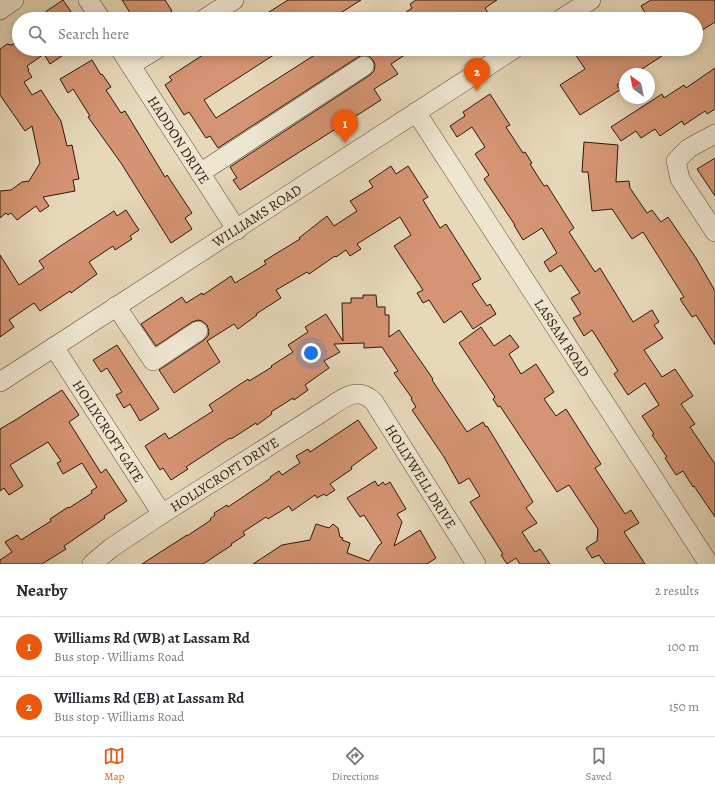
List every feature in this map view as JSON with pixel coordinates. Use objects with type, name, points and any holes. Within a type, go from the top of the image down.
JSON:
[{"type":"street","points":[[0,10],[14,0]]},
{"type":"street","points":[[88,0],[96,12]]},
{"type":"street","points":[[215,12],[234,0]]},
{"type":"street","points":[[572,12],[591,0]]},
{"type":"street","name":"HADDON DRIVE","points":[[125,56],[237,230]]},
{"type":"street","points":[[131,66],[146,56]]},
{"type":"street","name":"WILLIAMS ROAD","points":[[0,382],[116,306],[237,230],[503,56]]},
{"type":"street","points":[[200,173],[364,66]]},
{"type":"street","name":"LASSAM ROAD","points":[[416,112],[708,564]]},
{"type":"street","points":[[715,134],[689,148],[676,161],[680,179],[715,232]]},
{"type":"street","points":[[116,306],[152,360],[198,331]]},
{"type":"street","name":"HOLLYCROFT GATE","points":[[54,348],[162,514]]},
{"type":"street","name":"HOLLYCROFT DRIVE","points":[[92,564],[111,548],[162,514],[339,400],[353,394],[360,394]]},
{"type":"street","name":"HOLLYWELL DRIVE","points":[[360,394],[370,398],[374,402],[476,564]]},
{"type":"building","points":[[63,0],[71,12],[45,12]]},
{"type":"building","points":[[122,0],[165,0],[172,11],[170,12],[130,12]]},
{"type":"building","points":[[288,0],[361,0],[342,12],[269,12]]},
{"type":"building","points":[[416,0],[497,0],[485,8],[488,12],[406,12],[412,8],[410,4]]},
{"type":"building","points":[[651,0],[715,0],[715,22],[703,30],[703,12],[645,12],[641,6]]},
{"type":"building","points":[[7,44],[12,45],[12,56],[41,56],[27,66],[32,77],[24,82],[32,95],[41,90],[61,121],[67,146],[72,145],[79,179],[73,180],[75,191],[43,197],[49,206],[40,212],[36,206],[17,220],[11,213],[8,215],[6,213],[0,218],[0,191],[11,190],[22,182],[29,181],[40,163],[32,126],[25,131],[0,95],[0,49]]},
{"type":"building","points":[[45,56],[62,56],[50,64]]},
{"type":"building","points":[[201,56],[272,56],[204,100],[216,118],[313,56],[360,56],[218,148],[210,136],[206,138],[189,112],[184,115],[165,85],[172,80],[169,77]]},
{"type":"building","points":[[369,56],[403,56],[391,64],[398,74],[374,89],[381,100],[240,190],[233,180],[237,178],[230,167],[370,75],[374,71],[375,65]]},
{"type":"building","points":[[577,56],[662,56],[643,68],[619,68],[619,84],[617,85],[619,91],[580,115],[560,85],[585,69]]},
{"type":"building","points":[[92,60],[101,75],[102,74],[111,87],[106,90],[121,113],[125,111],[165,177],[167,175],[192,213],[185,218],[192,229],[171,243],[121,163],[88,117],[90,116],[73,89],[68,93],[60,79]]},
{"type":"building","points":[[715,68],[715,109],[707,114],[705,111],[684,125],[682,121],[660,136],[655,129],[641,138],[636,131],[621,141],[611,127],[647,104],[655,104],[655,99],[662,94],[664,98],[684,85],[686,88]]},
{"type":"building","points":[[490,94],[510,125],[506,127],[523,153],[525,152],[532,163],[530,164],[544,186],[547,185],[574,228],[569,232],[595,272],[600,268],[633,322],[652,310],[659,322],[654,325],[663,338],[644,350],[662,377],[675,369],[693,396],[681,404],[695,424],[690,427],[715,464],[715,517],[683,471],[676,475],[665,458],[667,457],[652,435],[654,434],[642,416],[659,405],[645,383],[628,395],[614,374],[618,371],[592,330],[584,336],[573,318],[581,314],[571,298],[580,293],[561,265],[550,272],[544,262],[557,253],[542,228],[523,240],[515,225],[484,179],[489,175],[475,154],[485,147],[472,127],[457,137],[450,126],[465,116],[463,112]]},
{"type":"building","points":[[584,142],[618,145],[616,182],[629,181],[630,188],[647,213],[652,210],[661,222],[668,217],[696,258],[715,291],[715,345],[696,315],[692,317],[680,299],[684,297],[643,232],[632,239],[612,209],[592,211],[588,172],[582,172]]},
{"type":"building","points":[[715,158],[715,196],[697,169]]},
{"type":"building","points":[[391,166],[396,174],[408,166],[428,197],[423,200],[440,228],[446,224],[481,279],[472,284],[487,306],[490,304],[496,314],[473,329],[461,311],[444,323],[429,300],[423,303],[417,293],[423,290],[394,246],[411,235],[400,217],[357,244],[361,249],[350,256],[346,250],[309,274],[307,272],[276,290],[281,298],[256,314],[257,315],[238,329],[234,324],[207,341],[220,362],[174,393],[159,370],[204,340],[208,336],[209,331],[207,325],[198,320],[192,322],[156,346],[141,324],[182,297],[186,303],[202,293],[203,295],[231,276],[235,283],[266,264],[264,261],[300,239],[299,238],[327,216],[334,226],[357,211],[350,201],[373,187],[369,181]]},
{"type":"building","points":[[126,210],[139,230],[130,236],[132,239],[115,250],[113,246],[89,262],[97,274],[71,293],[70,291],[40,311],[34,303],[9,320],[14,327],[0,337],[0,255],[19,285],[44,268],[39,261],[114,211],[117,216]]},
{"type":"building","points":[[363,295],[376,295],[377,307],[385,307],[385,315],[389,315],[389,337],[399,330],[467,432],[483,422],[486,427],[487,426],[533,502],[526,508],[537,523],[522,532],[535,552],[540,549],[550,564],[520,564],[516,558],[507,564],[501,555],[503,554],[470,502],[480,496],[469,478],[459,484],[444,457],[412,410],[416,407],[411,399],[412,398],[394,373],[398,371],[382,347],[364,348],[364,343],[334,344],[340,352],[324,361],[329,368],[305,385],[308,390],[294,400],[293,398],[271,412],[272,414],[257,425],[256,423],[231,439],[230,438],[186,467],[188,469],[171,480],[163,468],[160,470],[145,446],[165,433],[169,439],[213,411],[209,405],[248,379],[249,381],[272,367],[271,366],[293,352],[288,345],[308,332],[305,327],[326,314],[343,341],[342,303],[351,303],[351,298],[363,298]]},
{"type":"building","points":[[481,327],[494,346],[510,335],[519,347],[509,354],[521,374],[536,364],[554,392],[544,399],[556,416],[566,409],[601,464],[595,468],[625,514],[631,510],[639,523],[624,532],[645,564],[605,564],[599,555],[592,558],[586,548],[597,541],[598,529],[569,485],[557,492],[500,406],[498,407],[493,399],[495,397],[459,343]]},
{"type":"building","points":[[117,345],[159,409],[140,421],[130,404],[124,408],[116,395],[122,392],[107,368],[101,372],[93,360]]},
{"type":"building","points":[[62,390],[79,415],[69,422],[101,473],[106,469],[127,501],[64,546],[66,549],[42,564],[0,564],[0,560],[12,552],[5,542],[17,535],[21,540],[51,521],[50,519],[68,507],[69,508],[92,493],[91,491],[97,487],[82,463],[63,474],[57,463],[61,461],[48,442],[10,465],[23,486],[9,495],[4,488],[0,491],[0,429]]},
{"type":"building","points":[[358,420],[377,448],[351,467],[352,469],[330,484],[335,490],[326,496],[324,494],[317,498],[315,495],[292,511],[289,506],[268,519],[266,517],[243,532],[245,535],[231,544],[232,545],[203,564],[142,564],[211,520],[210,519],[215,515],[214,513],[227,505],[228,507],[279,471],[282,475],[300,463],[296,456],[308,449],[310,452]]},
{"type":"building","points":[[375,481],[378,486],[383,482],[385,485],[390,482],[406,509],[397,514],[402,522],[394,546],[420,530],[436,558],[427,564],[253,564],[282,545],[310,540],[316,524],[329,528],[333,524],[338,528],[340,537],[343,538],[342,540],[350,543],[347,553],[369,561],[379,545],[382,543],[364,515],[360,517],[347,498]]},
{"type":"place","name":"Williams Rd (EB) at Lassam Rd","points":[[477,91]]},
{"type":"place","name":"Williams Rd (WB) at Lassam Rd","points":[[345,143]]}]
